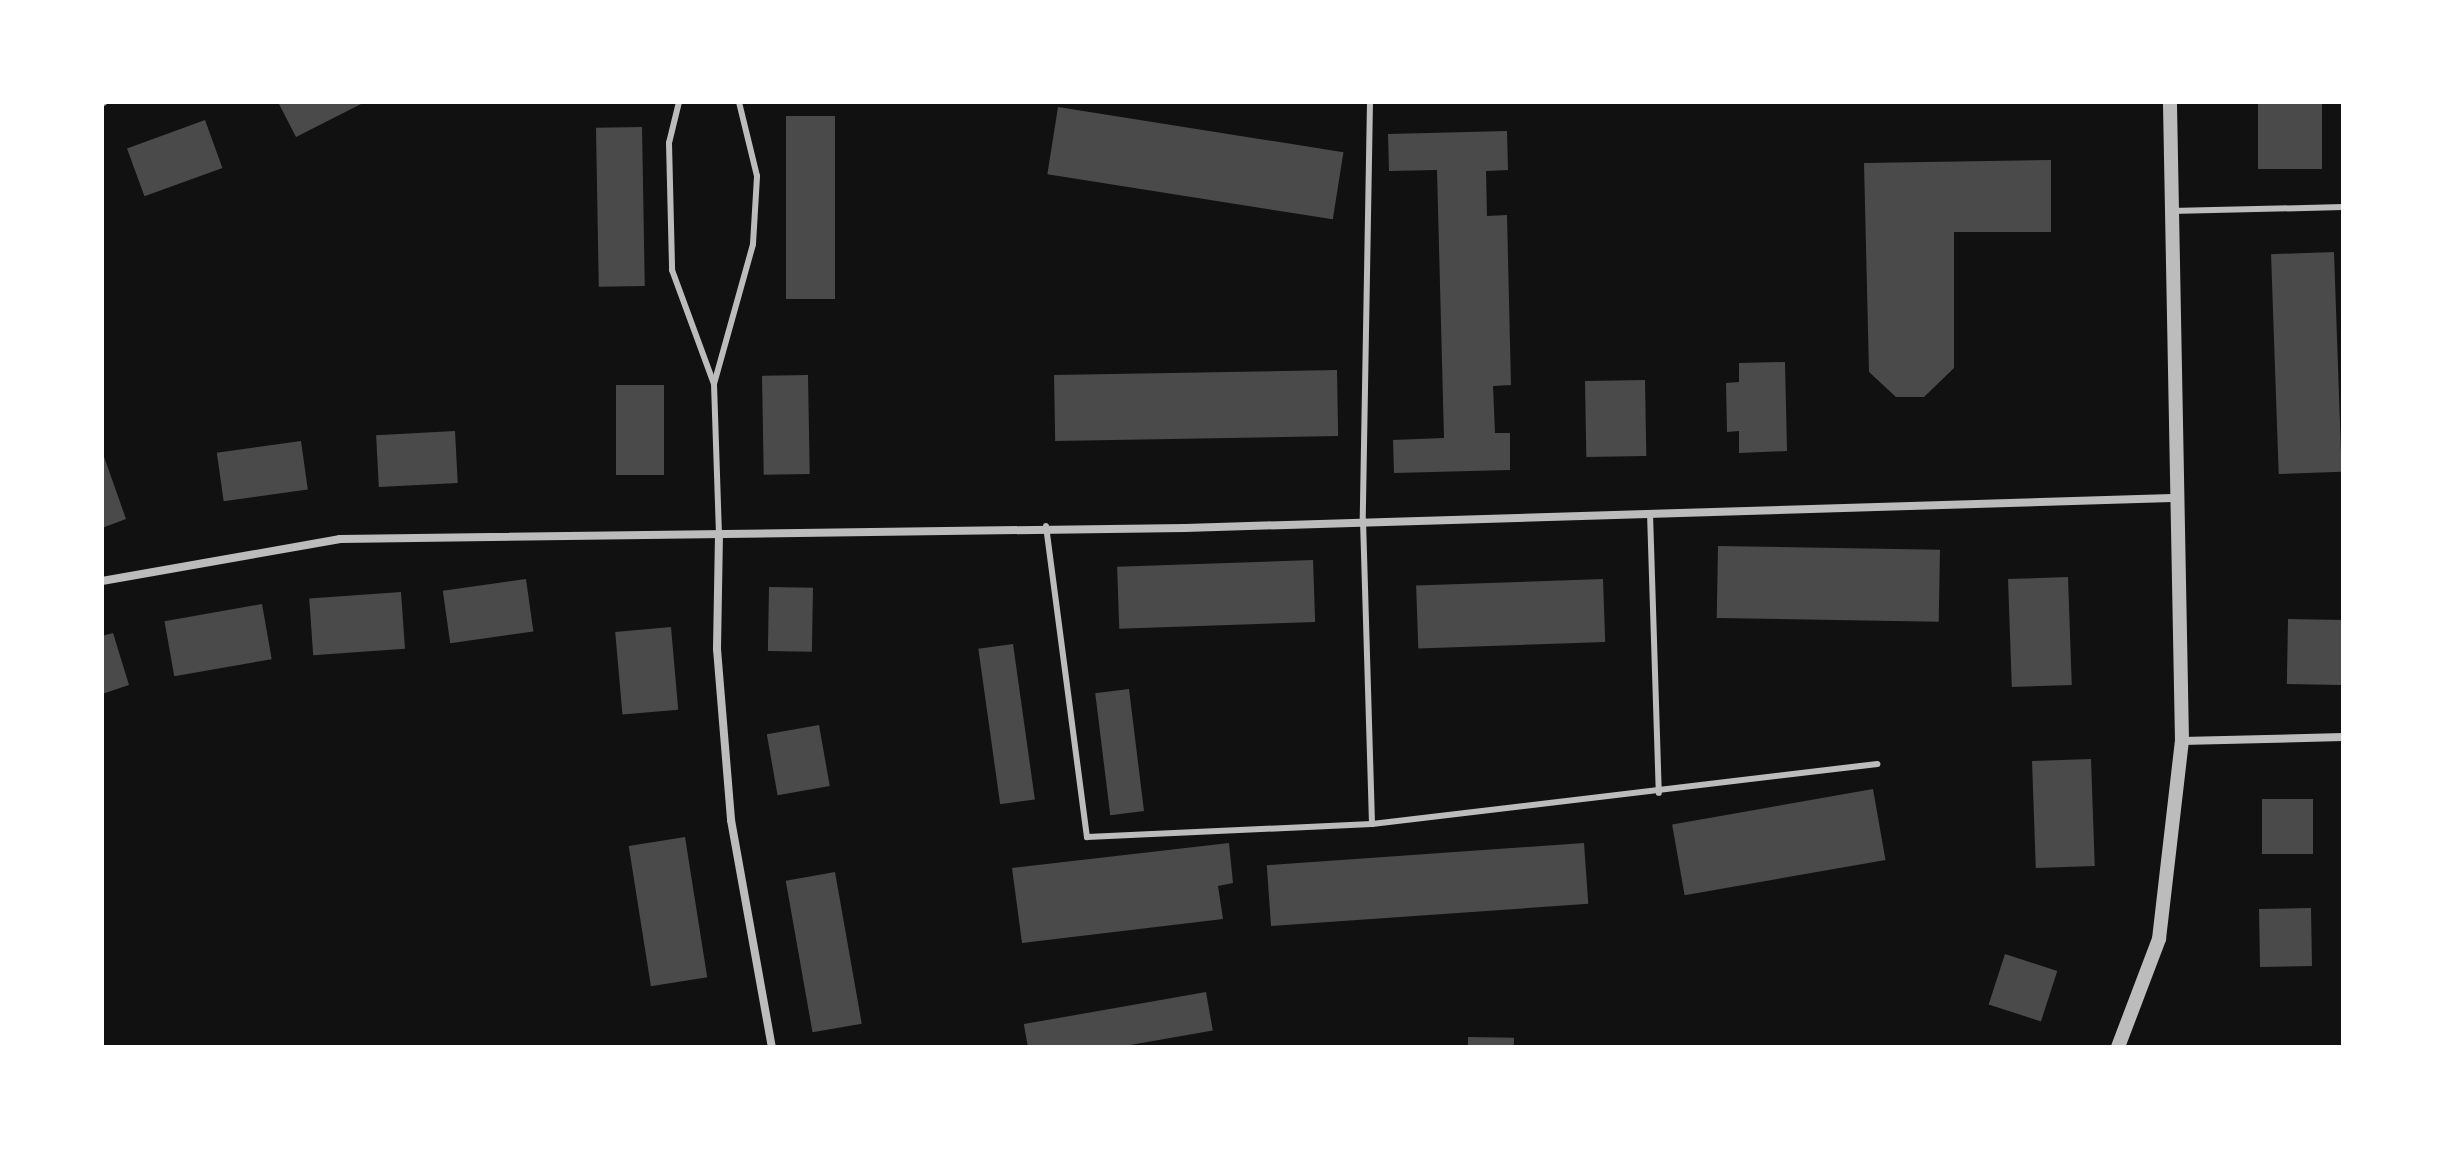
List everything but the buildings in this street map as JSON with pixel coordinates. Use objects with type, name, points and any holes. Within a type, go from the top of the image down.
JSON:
[{"type":"street","points":[[2118,1047],[2159,939],[2182,741],[2172,498],[2170,102]]},
{"type":"street","points":[[102,581],[340,539],[1363,520],[2172,498]]},
{"type":"street","points":[[719,534],[717,649],[731,820],[772,1047]]},
{"type":"street","points":[[2182,741],[2343,737]]},
{"type":"lane","points":[[679,102],[669,143],[672,270],[714,384]]},
{"type":"lane","points":[[719,534],[714,384],[753,244],[757,176],[739,102]]},
{"type":"lane","points":[[1370,102],[1363,520],[1372,824]]},
{"type":"lane","points":[[2171,211],[2343,207]]},
{"type":"lane","points":[[1650,513],[1659,793]]},
{"type":"lane","points":[[1046,526],[1087,837],[1372,824],[1659,793],[1877,764]]}]
